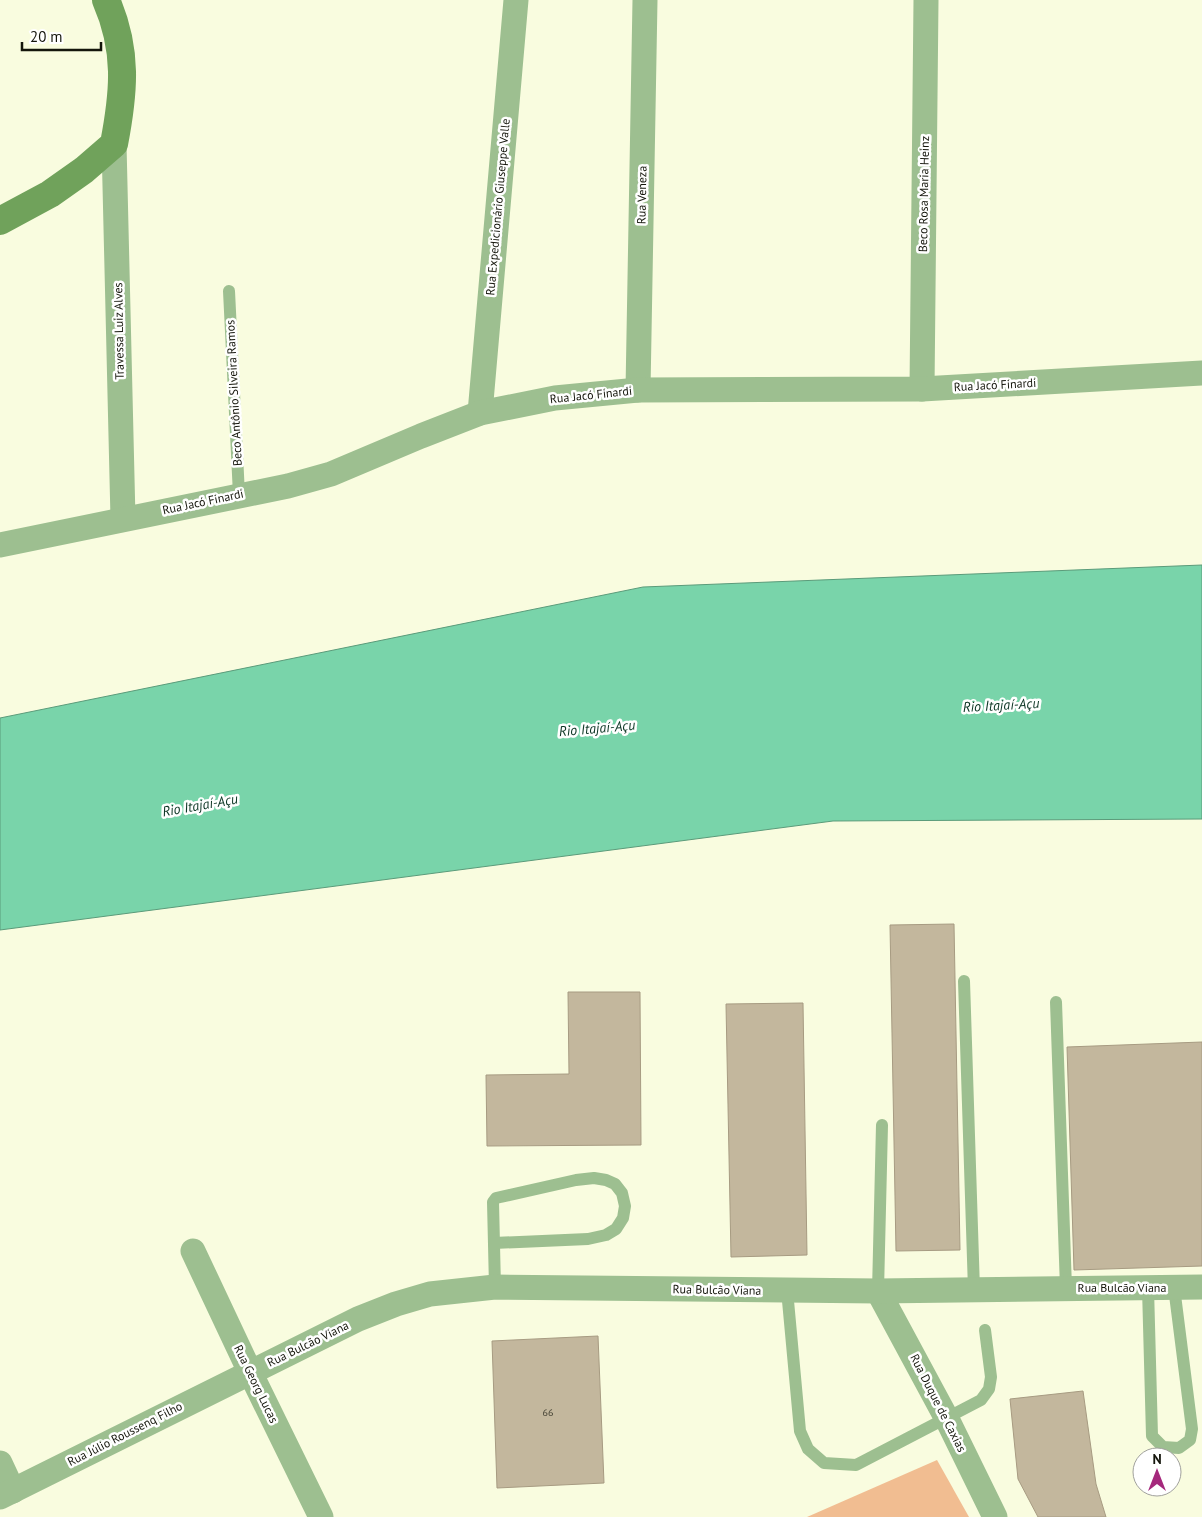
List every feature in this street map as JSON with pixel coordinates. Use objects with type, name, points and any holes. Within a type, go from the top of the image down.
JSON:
[{"type":"street","points":[[0,221],[50,194],[84,170],[114,144],[122,94],[122,63],[119,37],[106,0]]},
{"type":"street","name":"Rua Expedicionário Giuseppe Valle","points":[[480,413],[516,0]]},
{"type":"street","name":"Rua Veneza","points":[[638,390],[646,0]]},
{"type":"street","name":"Beco Rosa Maria Heinz","points":[[922,389],[926,0]]},
{"type":"street","name":"Travessa Luiz Alves","points":[[114,144],[123,519]]},
{"type":"street","name":"Rua Jacó Finardi","points":[[0,545],[288,486],[331,474],[480,413],[555,398],[638,390],[922,389],[1202,373]]},
{"type":"street","name":"Rua Georg Lucas","points":[[193,1251],[321,1517]]},
{"type":"street","name":"Rua Bulcão Viana","points":[[250,1372],[358,1319],[396,1304],[430,1294],[495,1287],[878,1291],[1202,1287]]},
{"type":"street","name":"Rua Duque de Caxias","points":[[878,1291],[947,1419],[995,1517]]},
{"type":"street","name":"Rua Júlio Roussenq Filho","points":[[6,1494],[250,1372]]},
{"type":"street","points":[[0,1463],[6,1494]]},
{"type":"lane","name":"Beco Antônio Silveira Ramos","points":[[229,291],[239,495]]},
{"type":"lane","points":[[964,981],[974,1290]]},
{"type":"lane","points":[[1056,1002],[1066,1288]]},
{"type":"lane","points":[[878,1291],[882,1125]]},
{"type":"lane","points":[[494,1243],[588,1239],[606,1235],[616,1229],[623,1218],[625,1206],[622,1193],[615,1184],[594,1178],[502,1195],[496,1198],[494,1202],[494,1243],[495,1287]]},
{"type":"lane","points":[[1148,1288],[1152,1436],[1163,1447],[1179,1448],[1190,1440],[1192,1429],[1174,1287]]},
{"type":"lane","points":[[787,1290],[800,1431],[808,1449],[824,1463],[856,1466],[982,1400],[988,1389],[991,1377],[985,1330]]},
{"type":"shaded area","points":[[937,1460],[969,1517],[807,1517]]},
{"type":"water","name":"Rio Itajaí-Açu","points":[[1202,565],[1202,819],[833,821],[0,930],[0,718],[643,587]]},
{"type":"building","points":[[954,924],[960,1250],[896,1251],[890,925]]},
{"type":"building","points":[[568,992],[640,992],[641,1145],[487,1146],[486,1075],[569,1074]]},
{"type":"building","points":[[803,1003],[807,1255],[731,1257],[726,1004]]},
{"type":"building","points":[[1202,1042],[1202,1266],[1074,1270],[1067,1047]]},
{"type":"building","points":[[598,1336],[604,1483],[497,1488],[492,1341]]},
{"type":"building","points":[[1083,1391],[1096,1484],[1106,1517],[1038,1517],[1018,1479],[1010,1399]]}]
